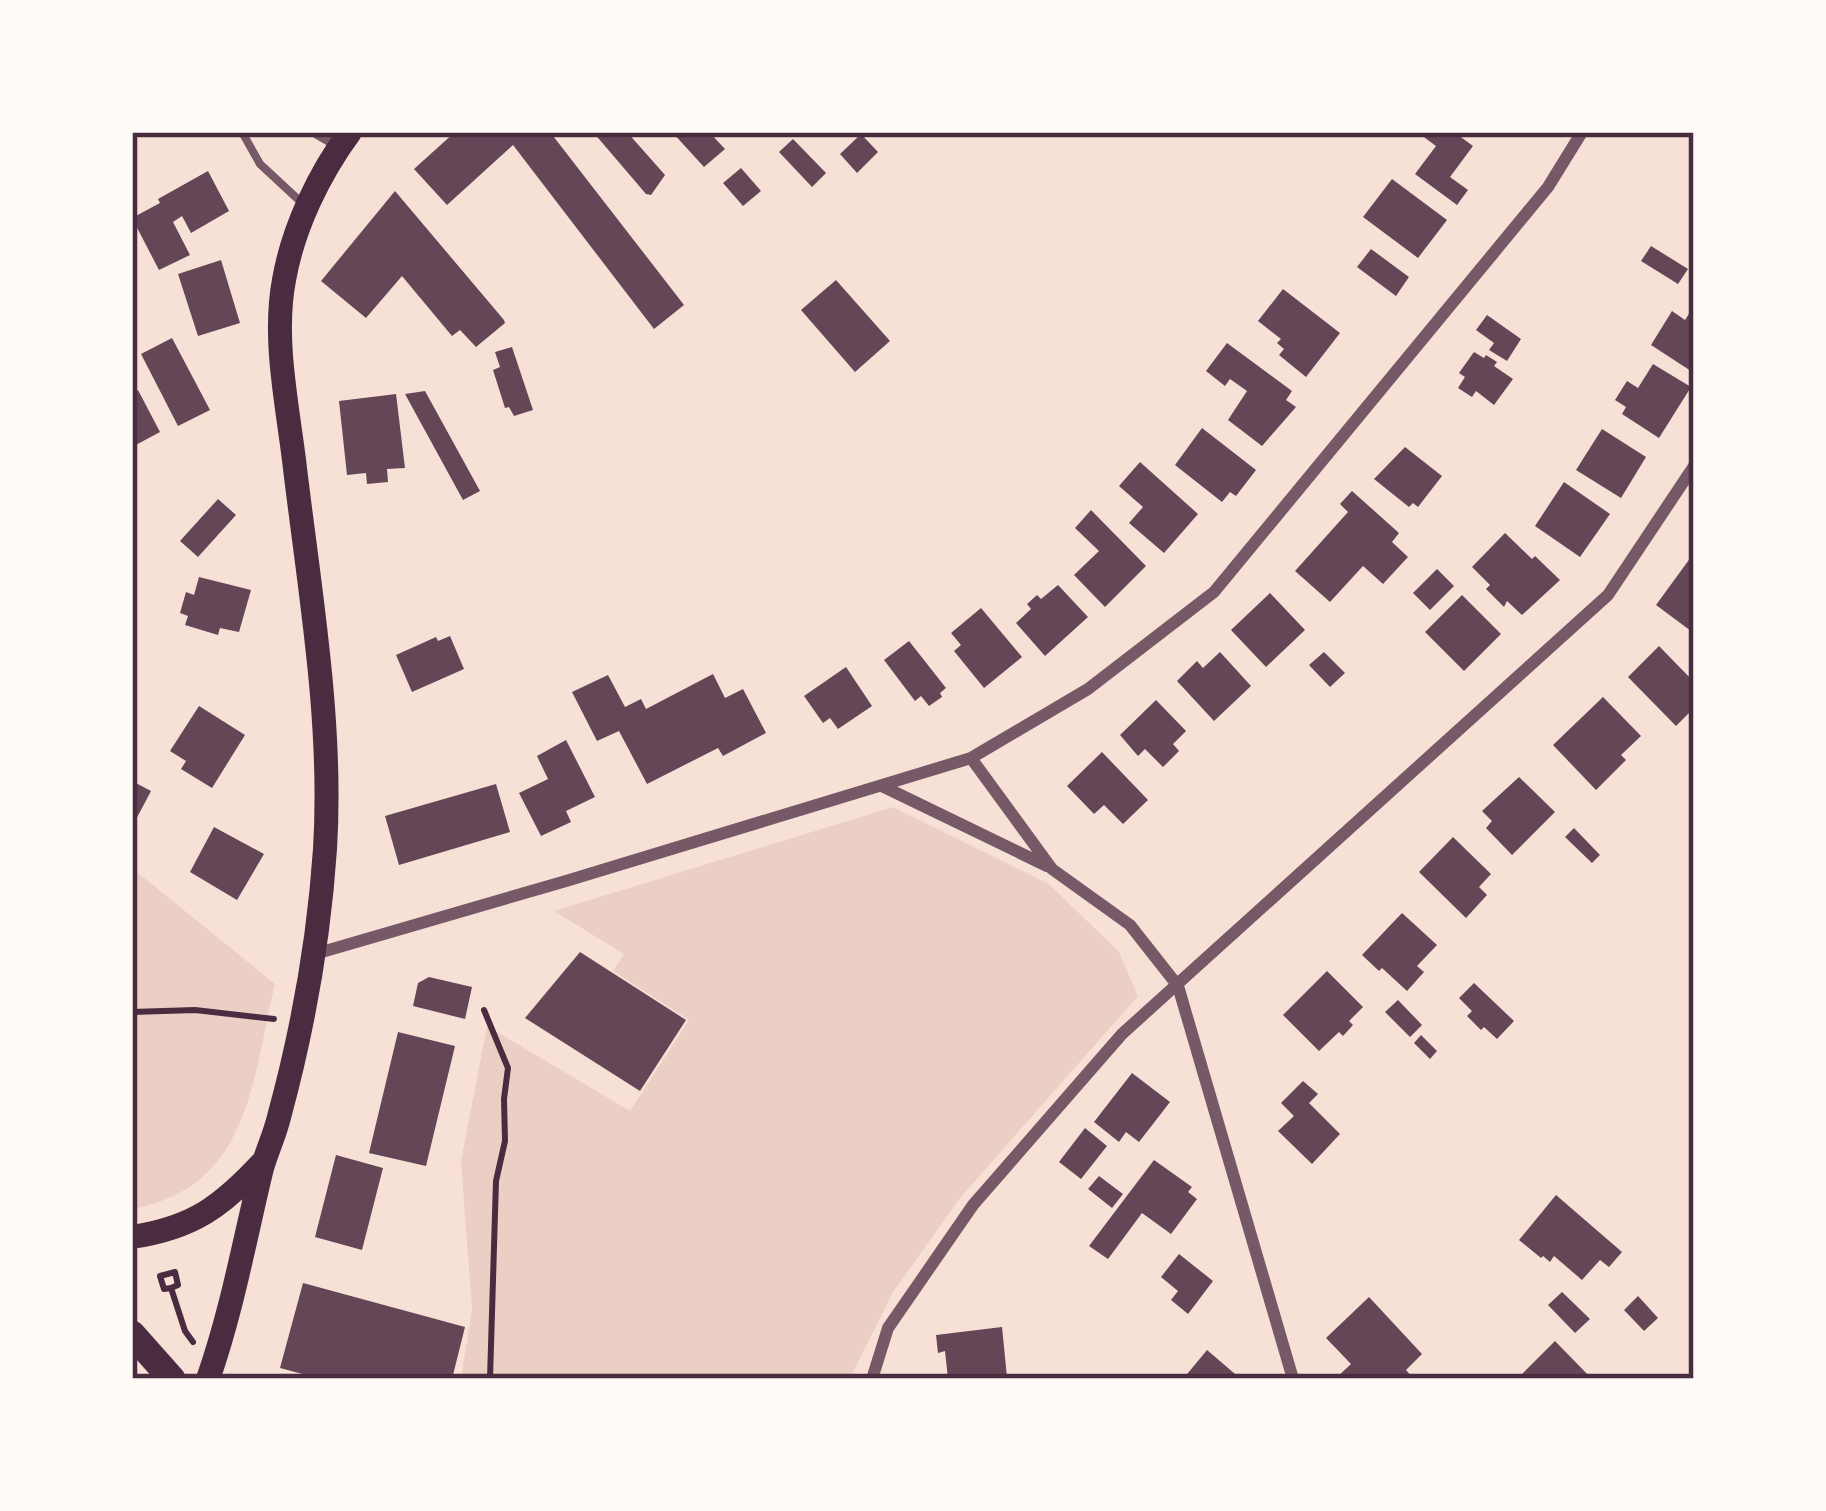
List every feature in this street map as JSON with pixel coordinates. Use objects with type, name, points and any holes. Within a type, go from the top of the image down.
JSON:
[{"type":"main road","points":[[208,1379],[279,1120],[315,954],[325,847],[323,729],[281,330],[283,284],[294,239],[345,139]]},
{"type":"main road","points":[[132,1237],[175,1227],[212,1210],[264,1162]]},
{"type":"main road","points":[[132,1334],[172,1379]]},
{"type":"street","points":[[316,132],[345,139]]},
{"type":"street","points":[[315,954],[971,758],[1088,689],[1214,592],[1548,187],[1582,132]]},
{"type":"street","points":[[872,1379],[888,1328],[973,1205],[1122,1034],[1608,595],[1694,466]]},
{"type":"street","points":[[971,758],[1052,868]]},
{"type":"street","points":[[881,785],[1052,868],[1130,925],[1178,986],[1293,1379]]},
{"type":"lane","points":[[242,132],[260,164],[308,208]]},
{"type":"path","points":[[132,1012],[194,1010],[278,1019]]},
{"type":"path","points":[[484,1010],[508,1068],[505,1141],[496,1181],[490,1379]]},
{"type":"shaded area","points":[[893,807],[1049,884],[1119,952],[1138,996],[960,1198],[893,1292],[850,1379],[461,1379],[472,1310],[461,1161],[487,1026],[630,1111],[689,1020],[613,971],[624,954],[554,911]]},
{"type":"shaded area","points":[[132,868],[275,984],[251,1092],[223,1154],[201,1178],[171,1197],[132,1209]]},
{"type":"building","points":[[455,132],[550,132],[684,305],[654,329],[513,145],[447,205],[414,169]]},
{"type":"building","points":[[593,132],[627,132],[665,175],[651,195],[646,194]]},
{"type":"building","points":[[672,132],[709,132],[725,149],[704,167]]},
{"type":"building","points":[[1417,132],[1454,132],[1473,146],[1450,177],[1468,190],[1457,205],[1415,174],[1436,146]]},
{"type":"building","points":[[861,134],[878,152],[857,173],[840,154]]},
{"type":"building","points":[[793,139],[826,173],[812,187],[779,152]]},
{"type":"building","points":[[741,168],[761,191],[743,206],[723,183]]},
{"type":"building","points":[[208,171],[229,211],[191,233],[182,216],[173,222],[190,255],[159,270],[132,218]]},
{"type":"building","points":[[1392,179],[1447,220],[1418,258],[1363,217]]},
{"type":"building","points":[[395,191],[504,320],[476,347],[460,330],[452,336],[402,276],[366,318],[321,281]]},
{"type":"building","points":[[1651,246],[1688,269],[1678,284],[1641,261]]},
{"type":"building","points":[[1371,249],[1409,277],[1396,296],[1357,267]]},
{"type":"building","points":[[221,260],[240,323],[198,336],[178,274]]},
{"type":"building","points":[[836,280],[890,341],[855,372],[801,310]]},
{"type":"building","points":[[1283,289],[1340,333],[1306,377],[1279,355],[1284,349],[1277,343],[1281,339],[1258,321]]},
{"type":"building","points":[[1694,306],[1694,373],[1651,345],[1672,311],[1685,320]]},
{"type":"building","points":[[1487,315],[1521,339],[1507,361],[1489,350],[1494,343],[1476,330]]},
{"type":"building","points":[[172,338],[210,410],[178,426],[141,354]]},
{"type":"building","points":[[1227,343],[1292,391],[1286,400],[1296,407],[1262,446],[1228,420],[1247,391],[1230,379],[1225,386],[1206,371]]},
{"type":"building","points":[[512,347],[533,410],[514,416],[505,408],[493,370],[500,367],[495,352]]},
{"type":"building","points":[[1474,352],[1497,362],[1494,366],[1513,379],[1494,405],[1476,391],[1472,397],[1458,388],[1465,377],[1459,373]]},
{"type":"building","points":[[1653,364],[1691,387],[1659,438],[1622,414],[1626,407],[1615,400],[1627,381],[1638,388]]},
{"type":"building","points":[[138,390],[160,432],[132,447],[132,393]]},
{"type":"building","points":[[425,391],[480,491],[463,500],[405,394]]},
{"type":"building","points":[[396,394],[405,468],[387,469],[388,482],[367,484],[366,473],[347,475],[339,401]]},
{"type":"building","points":[[1202,428],[1256,470],[1236,496],[1230,492],[1222,502],[1175,465]]},
{"type":"building","points":[[1602,429],[1646,457],[1621,498],[1576,470]]},
{"type":"building","points":[[1405,447],[1442,476],[1418,507],[1413,503],[1409,507],[1374,479]]},
{"type":"building","points":[[1140,462],[1198,514],[1164,553],[1129,523],[1143,507],[1119,486]]},
{"type":"building","points":[[1564,482],[1610,514],[1580,557],[1535,526]]},
{"type":"building","points":[[1352,491],[1399,533],[1392,542],[1408,557],[1383,584],[1363,566],[1330,602],[1295,571],[1348,512],[1340,504]]},
{"type":"building","points":[[218,499],[236,515],[198,557],[180,541]]},
{"type":"building","points":[[1091,510],[1146,566],[1105,607],[1074,575],[1099,551],[1075,528]]},
{"type":"building","points":[[1505,533],[1560,580],[1522,615],[1507,601],[1504,607],[1472,567]]},
{"type":"building","points":[[1691,557],[1694,627],[1691,631],[1656,605]]},
{"type":"building","points":[[1437,569],[1454,586],[1430,610],[1413,593]]},
{"type":"building","points":[[199,577],[251,590],[239,632],[220,628],[218,635],[185,625],[188,616],[180,613],[186,592],[194,595]]},
{"type":"building","points":[[1058,585],[1088,617],[1045,656],[1016,623],[1031,609],[1027,604]]},
{"type":"building","points":[[1270,593],[1305,630],[1266,667],[1231,630]]},
{"type":"building","points":[[1462,595],[1501,634],[1464,671],[1425,632]]},
{"type":"building","points":[[981,608],[1022,657],[984,688],[954,651],[961,645],[951,633]]},
{"type":"building","points":[[450,636],[464,669],[412,692],[396,655],[436,637],[438,641]]},
{"type":"building","points":[[909,641],[946,688],[929,706],[921,696],[915,701],[884,660]]},
{"type":"building","points":[[1659,646],[1694,682],[1694,708],[1676,726],[1628,677]]},
{"type":"building","points":[[1220,652],[1251,686],[1214,721],[1177,681],[1197,661],[1203,668]]},
{"type":"building","points":[[1324,652],[1345,673],[1330,687],[1309,665]]},
{"type":"building","points":[[846,667],[872,706],[838,729],[830,718],[823,723],[804,696]]},
{"type":"building","points":[[713,674],[725,698],[743,689],[766,733],[723,756],[718,748],[647,784],[619,731],[597,741],[572,692],[608,675],[625,707],[641,699],[646,709]]},
{"type":"building","points":[[1603,697],[1641,736],[1621,755],[1626,760],[1596,790],[1553,745]]},
{"type":"building","points":[[1156,700],[1186,731],[1173,744],[1179,751],[1163,767],[1145,749],[1138,756],[1120,735]]},
{"type":"building","points":[[199,706],[245,735],[212,788],[181,769],[186,761],[170,751]]},
{"type":"building","points":[[566,740],[595,797],[566,811],[571,822],[541,836],[519,793],[548,779],[537,756]]},
{"type":"building","points":[[1102,752],[1148,800],[1123,824],[1104,805],[1094,814],[1067,786]]},
{"type":"building","points":[[1519,777],[1555,812],[1512,855],[1486,828],[1492,821],[1482,811]]},
{"type":"building","points":[[132,781],[151,791],[132,827]]},
{"type":"building","points":[[496,784],[510,832],[399,865],[385,816]]},
{"type":"building","points":[[214,827],[264,854],[237,900],[190,872]]},
{"type":"building","points":[[1574,828],[1600,855],[1592,863],[1565,837]]},
{"type":"building","points":[[1453,837],[1491,874],[1479,887],[1487,895],[1466,918],[1419,872]]},
{"type":"building","points":[[1402,913],[1437,945],[1417,966],[1424,972],[1407,991],[1362,955]]},
{"type":"building","points":[[580,952],[686,1020],[640,1091],[525,1018]]},
{"type":"building","points":[[1327,971],[1363,1007],[1343,1036],[1339,1032],[1319,1051],[1283,1015]]},
{"type":"building","points":[[429,977],[472,987],[465,1019],[413,1006],[418,983]]},
{"type":"building","points":[[1474,983],[1514,1021],[1497,1039],[1467,1016],[1472,1011],[1459,998]]},
{"type":"building","points":[[1398,1000],[1422,1025],[1410,1037],[1385,1012]]},
{"type":"building","points":[[398,1032],[455,1046],[426,1166],[369,1153]]},
{"type":"building","points":[[1421,1035],[1437,1051],[1430,1059],[1414,1043]]},
{"type":"building","points":[[1132,1073],[1170,1102],[1139,1142],[1126,1132],[1119,1142],[1094,1122]]},
{"type":"building","points":[[1303,1081],[1318,1094],[1309,1103],[1340,1134],[1312,1164],[1278,1131],[1294,1116],[1281,1103]]},
{"type":"building","points":[[1085,1128],[1107,1146],[1081,1179],[1059,1162]]},
{"type":"building","points":[[336,1155],[383,1168],[362,1250],[315,1237]]},
{"type":"building","points":[[1154,1160],[1192,1187],[1188,1192],[1197,1199],[1171,1234],[1142,1213],[1108,1259],[1089,1246]]},
{"type":"building","points":[[1099,1176],[1123,1194],[1112,1208],[1088,1189]]},
{"type":"building","points":[[1556,1195],[1622,1252],[1609,1267],[1600,1260],[1582,1280],[1554,1256],[1550,1262],[1541,1258],[1519,1240]]},
{"type":"building","points":[[1179,1254],[1213,1281],[1188,1314],[1171,1300],[1178,1291],[1161,1277]]},
{"type":"building","points":[[303,1283],[465,1327],[452,1379],[432,1375],[431,1379],[321,1379],[280,1368]]},
{"type":"building","points":[[1562,1292],[1590,1319],[1575,1333],[1548,1305]]},
{"type":"building","points":[[1638,1296],[1658,1318],[1644,1331],[1624,1310]]},
{"type":"building","points":[[1369,1297],[1422,1354],[1406,1370],[1414,1379],[1335,1379],[1351,1364],[1326,1338]]},
{"type":"building","points":[[1002,1327],[1007,1377],[948,1379],[945,1351],[938,1353],[936,1335]]},
{"type":"building","points":[[1555,1341],[1592,1379],[1517,1379]]},
{"type":"building","points":[[1207,1350],[1241,1379],[1183,1379]]}]
